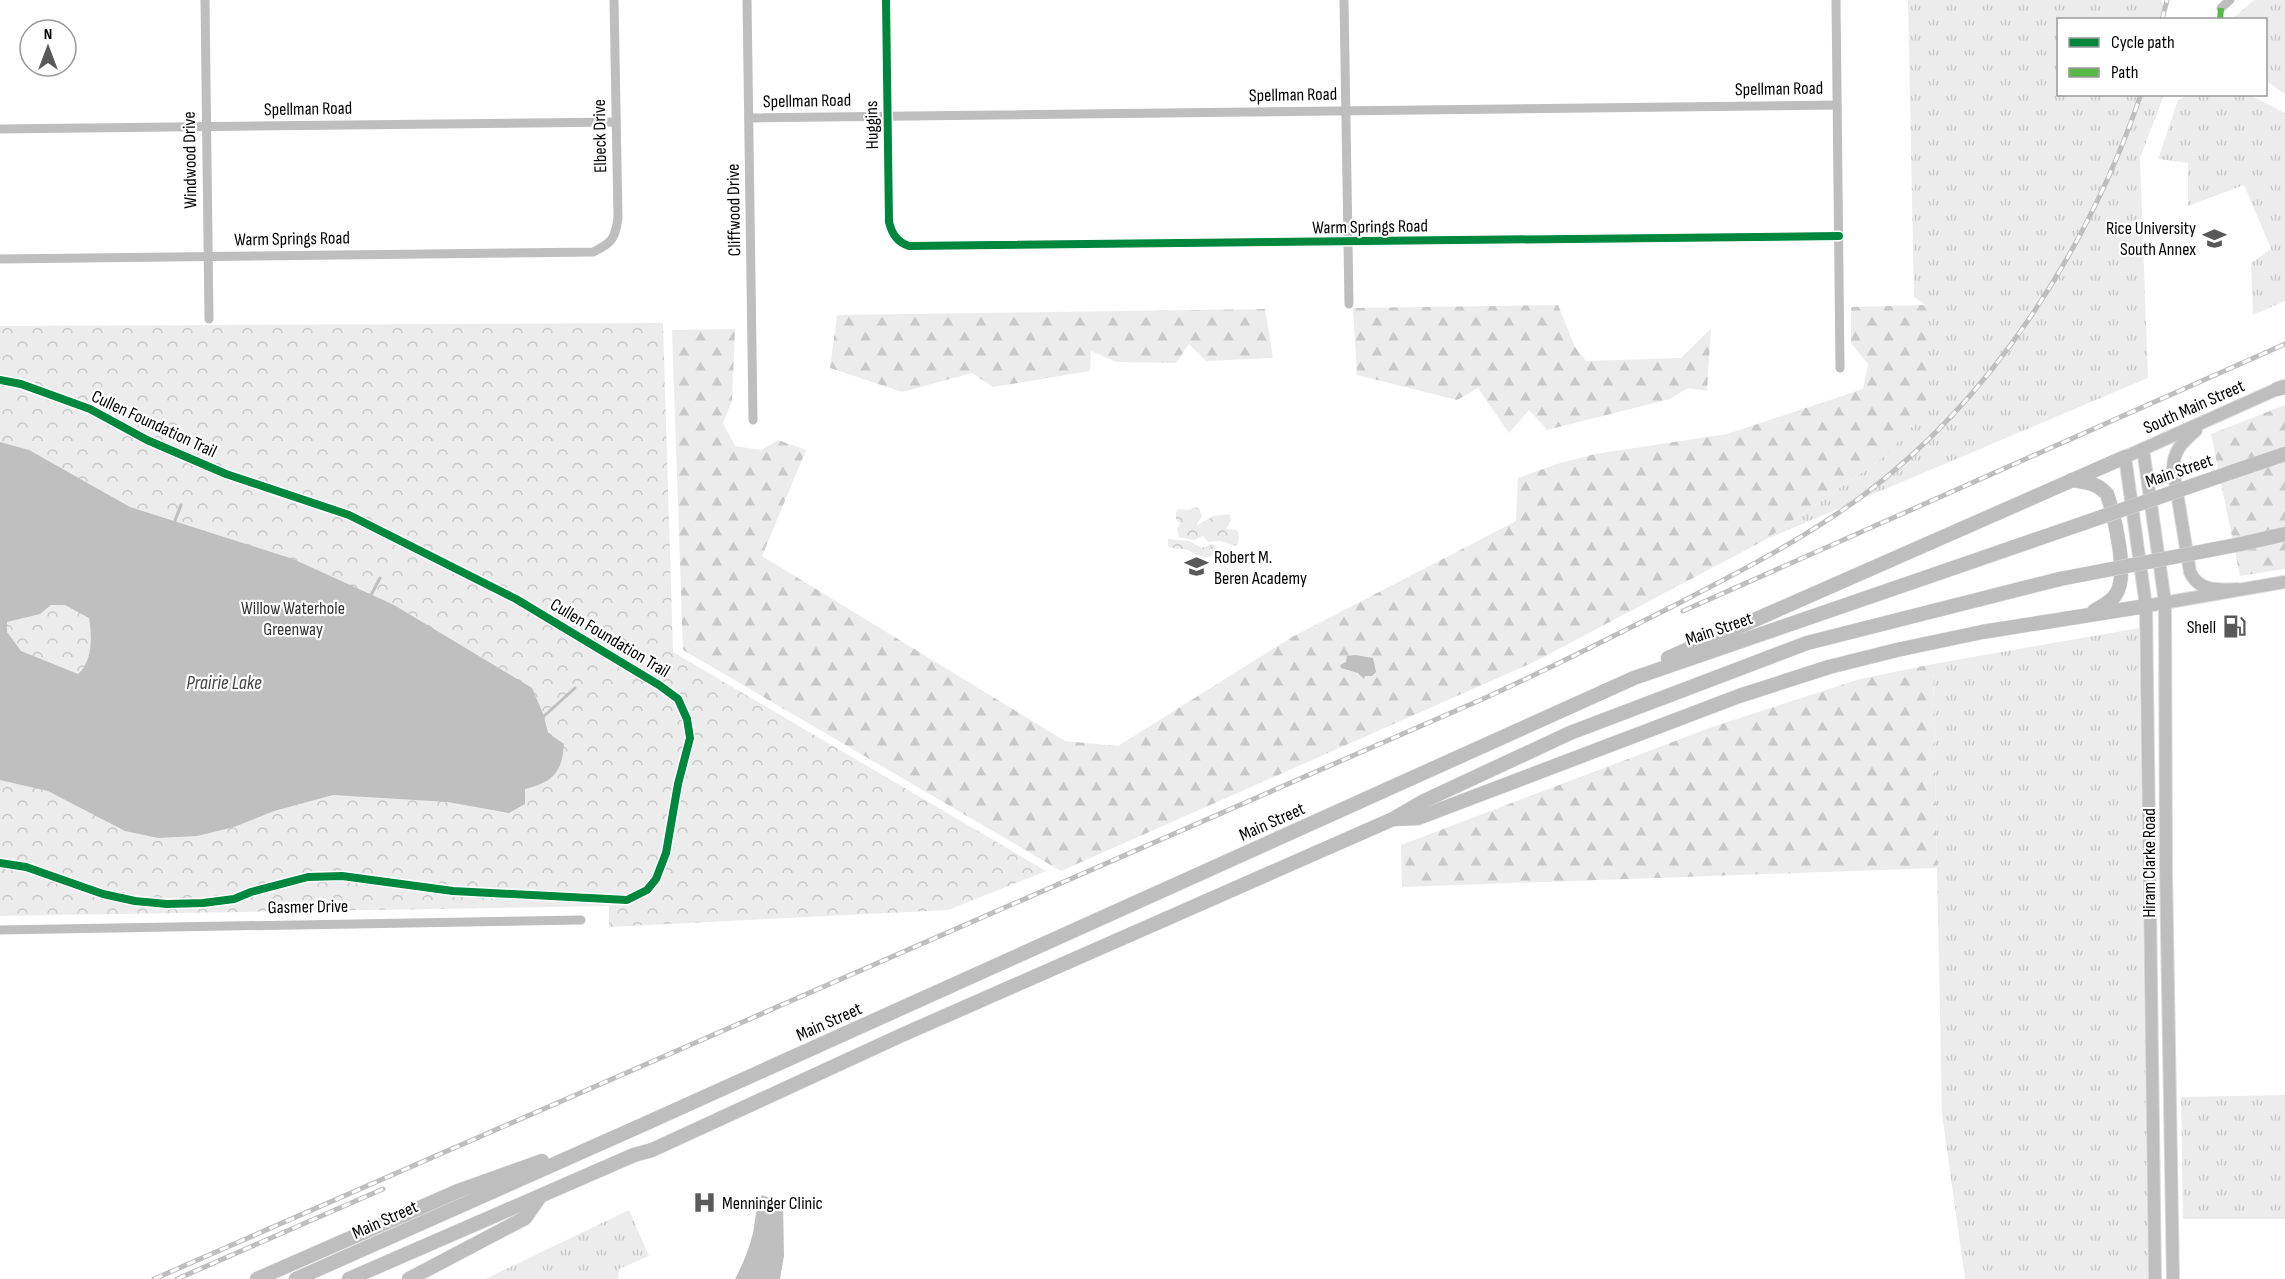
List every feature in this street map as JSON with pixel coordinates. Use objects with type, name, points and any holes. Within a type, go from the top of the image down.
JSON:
[{"type":"highway","name":"Main Street","points":[[296,1279],[1634,678],[2285,454]]},
{"type":"highway","points":[[1607,690],[1678,653],[2125,457]]},
{"type":"highway","points":[[2072,480],[2100,486],[2107,494],[2121,564],[2121,582],[2116,594],[2090,614]]},
{"type":"highway","points":[[349,1279],[634,1155],[652,1150],[902,1035],[1392,819],[1424,801],[1570,733],[1807,643],[2060,579],[2285,534]]},
{"type":"highway","points":[[1392,819],[1418,818],[1739,696],[1829,668],[1897,650],[1973,634],[2146,606]]},
{"type":"highway","points":[[257,1279],[458,1191],[640,1126]]},
{"type":"highway","points":[[409,1279],[525,1218],[538,1198]]},
{"type":"main road","name":"South Main Street","points":[[2125,457],[2282,387]]},
{"type":"main road","points":[[2206,422],[2178,446],[2173,459],[2190,572],[2197,582],[2213,591],[2237,589]]},
{"type":"main road","name":"Hiram Clarke Road","points":[[2143,449],[2165,602],[2167,934],[2173,1279]]},
{"type":"main road","name":"Hiram Clarke Road","points":[[2125,457],[2146,606],[2155,1279]]},
{"type":"main road","points":[[2146,606],[2285,582]]},
{"type":"main road","points":[[2148,774],[2166,774]]},
{"type":"main road","points":[[2150,934],[2167,934]]},
{"type":"main road","points":[[2153,1090],[2169,1090]]},
{"type":"main road","points":[[2155,1228],[2172,1228]]},
{"type":"street","name":"Windwood Drive","points":[[205,0],[209,320]]},
{"type":"street","name":"Elbeck Drive","points":[[585,252],[593,252],[607,245],[615,235],[618,218],[614,0]]},
{"type":"street","name":"Cliffwood Drive","points":[[747,0],[753,420]]},
{"type":"street","name":"Huggins","points":[[886,0],[889,222],[895,237],[903,244]]},
{"type":"street","points":[[1344,0],[1349,304]]},
{"type":"street","points":[[1836,0],[1840,368]]},
{"type":"street","points":[[2221,8],[2230,0]]},
{"type":"street","name":"Spellman Road","points":[[749,118],[1837,105]]},
{"type":"street","name":"Spellman Road","points":[[0,129],[616,122]]},
{"type":"street","name":"Warm Springs Road","points":[[903,244],[918,247],[1839,236]]},
{"type":"street","name":"Warm Springs Road","points":[[0,260],[585,252]]},
{"type":"street","name":"Gasmer Drive","points":[[0,930],[581,920]]},
{"type":"green space","points":[[1908,0],[2162,0],[2165,18],[2057,18],[2057,96],[2164,96],[2140,158],[2148,378],[1767,539],[1885,456],[1927,306],[1914,297]]},
{"type":"green space","points":[[2254,0],[2285,0],[2285,94],[2267,82],[2267,18],[2233,18]]},
{"type":"green space","points":[[2186,96],[2252,96],[2285,113],[2285,301],[2253,315],[2251,263],[2271,249],[2244,185],[2188,206],[2188,163],[2158,159],[2178,100]]},
{"type":"green space","points":[[1558,305],[1575,347],[1586,361],[1681,358],[1711,328],[1707,391],[1688,388],[1670,399],[1547,430],[1529,410],[1509,433],[1478,388],[1457,400],[1357,375],[1353,308]]},
{"type":"green space","points":[[1927,305],[1929,408],[1885,456],[1765,540],[1534,662],[1061,871],[683,650],[672,330],[735,329],[732,401],[723,423],[735,446],[761,450],[778,440],[806,450],[762,556],[1065,741],[1118,746],[1292,637],[1516,521],[1518,478],[1595,454],[1727,434],[1863,389],[1868,364],[1851,343],[1851,307]]},
{"type":"green space","points":[[1265,309],[1273,358],[1206,361],[1189,344],[1176,363],[1117,362],[1091,351],[1090,371],[993,387],[972,373],[902,392],[830,368],[837,315]]},
{"type":"green space","name":"Willow Waterhole Greenway","points":[[663,323],[673,652],[1046,871],[948,910],[609,927],[609,906],[0,916],[0,326]]},
{"type":"green space","points":[[2285,405],[2285,569],[2240,576],[2211,434]]},
{"type":"green space","points":[[1194,507],[1199,508],[1202,517],[1198,525],[1213,516],[1229,514],[1231,520],[1226,529],[1236,530],[1239,534],[1238,543],[1235,546],[1221,541],[1208,542],[1203,536],[1194,540],[1179,537],[1177,529],[1180,523],[1176,520],[1176,512],[1178,509],[1189,510]]},
{"type":"green space","points":[[1168,539],[1189,541],[1202,548],[1213,544],[1216,548],[1211,556],[1204,557],[1168,546]]},
{"type":"green space","points":[[2139,628],[2148,1279],[1965,1279],[1942,1114],[1933,664]]},
{"type":"green space","points":[[1933,664],[1937,868],[1402,887],[1401,845],[1712,727],[1860,679]]},
{"type":"green space","points":[[2285,1095],[2285,1219],[2183,1219],[2181,1097]]},
{"type":"green space","points":[[629,1210],[649,1256],[619,1269],[618,1279],[485,1279]]},
{"type":"water","name":"Prairie Lake","points":[[0,442],[29,450],[130,507],[293,559],[394,605],[532,688],[544,716],[548,733],[564,744],[558,770],[549,780],[525,789],[525,804],[509,813],[448,802],[333,795],[274,811],[234,827],[197,836],[158,838],[125,831],[48,791],[0,780]],"holes":[[[51,605],[65,605],[89,618],[91,633],[89,655],[83,669],[78,674],[21,651],[7,632],[7,622],[40,614]]]},
{"type":"water","points":[[1347,656],[1373,658],[1376,672],[1372,676],[1365,676],[1364,679],[1358,673],[1341,668],[1340,665],[1346,662]]},
{"type":"water","points":[[762,1195],[783,1203],[784,1256],[780,1279],[735,1279],[750,1245]]},
{"type":"waterway","points":[[174,523],[181,505]]},
{"type":"waterway","points":[[371,595],[380,578]]},
{"type":"waterway","points":[[543,717],[575,688]]},
{"type":"railway","points":[[2162,18],[2167,0]]},
{"type":"railway","points":[[154,1279],[1485,698],[1681,602],[1796,540],[1861,497],[1909,458],[1953,414],[1994,367],[2031,316],[2094,208],[2140,96]]},
{"type":"railway","points":[[1683,611],[2285,344]]},
{"type":"railway","points":[[177,1279],[383,1189]]},
{"type":"marked path","points":[[2220,18],[2221,8]]},
{"type":"cycle path","points":[[886,0],[889,222],[896,237],[909,246],[1839,236]]},
{"type":"cycle path","name":"Cullen Foundation Trail","points":[[0,380],[21,384],[90,409],[147,440],[226,474],[349,515],[516,599],[659,685],[678,699],[687,719],[690,738],[678,784],[666,853],[656,879],[647,890],[627,900],[453,891],[342,876],[308,877],[251,892],[234,899],[167,904],[135,901],[103,894],[26,867],[0,863]]},
{"type":"place","name":"Rice University South Annex","points":[[2214,238]]},
{"type":"place","name":"Robert M. Beren Academy","points":[[1196,567]]},
{"type":"place","name":"Shell","points":[[2234,627]]},
{"type":"place","name":"Menninger Clinic","points":[[704,1203]]}]
